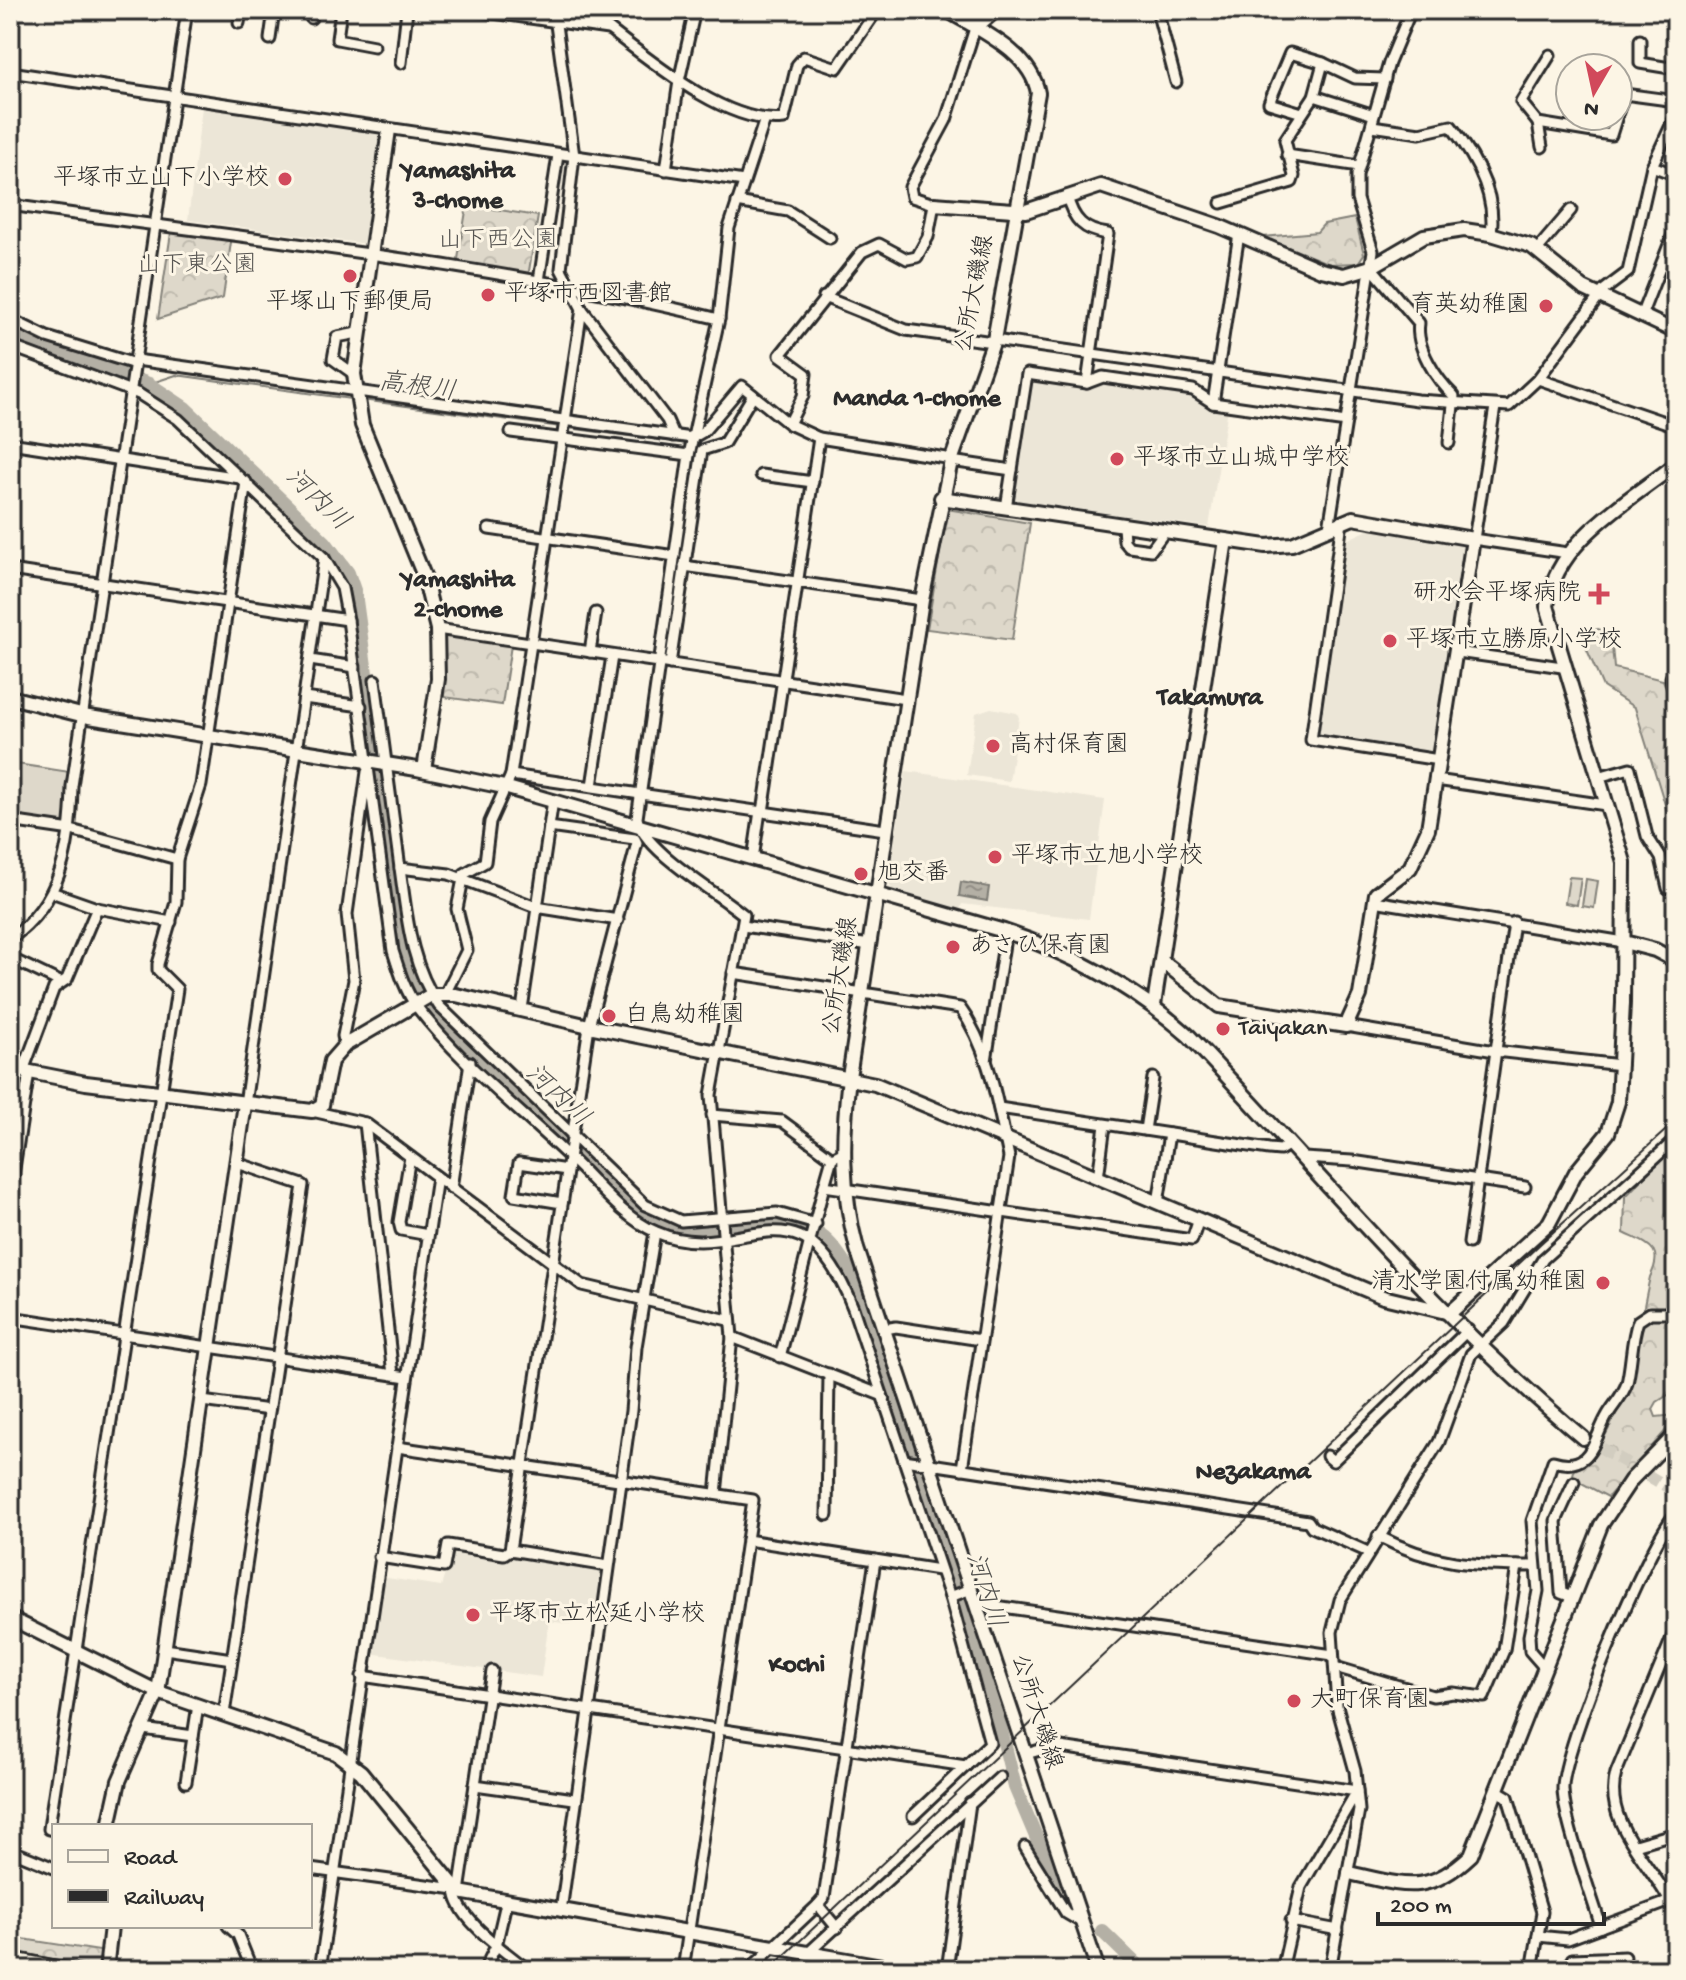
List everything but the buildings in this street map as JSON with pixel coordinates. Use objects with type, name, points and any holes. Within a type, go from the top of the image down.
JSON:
[{"type":"street","points":[[10,939],[25,929],[54,893],[71,830],[72,786],[187,10]]},
{"type":"street","points":[[239,23],[241,10]]},
{"type":"street","points":[[270,39],[274,10]]},
{"type":"street","points":[[341,10],[337,39],[374,46]]},
{"type":"street","points":[[401,63],[407,10]]},
{"type":"street","points":[[472,10],[611,30]]},
{"type":"street","points":[[554,10],[574,156],[561,269],[582,309],[667,420],[674,436]]},
{"type":"street","points":[[584,10],[679,81],[706,97],[764,122],[784,119],[797,65],[804,57],[837,68],[877,10]]},
{"type":"street","points":[[666,170],[679,81],[695,10]]},
{"type":"street","name":"公所大磯線","points":[[947,10],[1020,58],[1036,85],[1035,109],[994,341],[951,460],[941,498],[885,830],[837,1156],[857,1249],[968,1590],[975,1603],[1098,1970]]},
{"type":"street","points":[[996,10],[975,28],[946,120],[910,187],[912,197],[934,204],[1015,211],[1034,209],[1101,186],[1239,234],[1334,274],[1371,267],[1424,236],[1464,230],[1491,234],[1522,241],[1583,288],[1676,332]]},
{"type":"street","points":[[1161,10],[1159,18],[1176,82]]},
{"type":"street","points":[[1329,528],[1373,251],[1355,186],[1385,79],[1411,10]]},
{"type":"street","points":[[1669,10],[1676,12]]},
{"type":"street","points":[[1640,40],[1640,63],[1676,69]]},
{"type":"street","points":[[1302,113],[1269,103],[1290,53],[1323,63],[1355,78],[1385,79]]},
{"type":"street","points":[[1542,147],[1538,123],[1521,102],[1550,55]]},
{"type":"street","points":[[1221,203],[1292,182],[1294,176],[1285,140],[1314,96],[1323,63]]},
{"type":"street","points":[[10,72],[744,181]]},
{"type":"street","points":[[1634,95],[1676,101]]},
{"type":"street","points":[[1314,96],[1373,120],[1420,133],[1451,126],[1474,159],[1493,213],[1491,234]]},
{"type":"street","points":[[824,297],[906,330],[1091,352],[1351,390],[1455,403],[1509,406],[1538,379],[1604,290],[1630,267],[1652,166],[1676,115]]},
{"type":"street","points":[[665,664],[689,455],[719,319],[729,228],[764,122]]},
{"type":"street","points":[[1538,123],[1554,126]]},
{"type":"street","points":[[389,130],[354,374],[358,409],[424,576],[437,629],[438,679],[424,770]]},
{"type":"street","points":[[1593,132],[1611,135],[1612,132]]},
{"type":"street","points":[[539,281],[558,155]]},
{"type":"street","points":[[1287,155],[1359,166]]},
{"type":"street","points":[[1652,166],[1676,175]]},
{"type":"street","points":[[1067,196],[1075,219],[1083,226],[1108,234],[1087,383]]},
{"type":"street","points":[[737,202],[788,211],[830,238]]},
{"type":"street","points":[[789,424],[803,396],[806,374],[780,355],[824,297],[870,245],[879,244],[907,259],[917,257],[928,237],[934,204]]},
{"type":"street","points":[[10,205],[370,253],[539,281],[719,319]]},
{"type":"street","points":[[1537,250],[1571,210]]},
{"type":"street","points":[[1641,316],[1676,227]]},
{"type":"street","points":[[1213,403],[1239,234]]},
{"type":"street","points":[[1371,267],[1419,323],[1417,337],[1443,385],[1454,396],[1449,443]]},
{"type":"street","points":[[445,994],[467,950],[457,909],[463,879],[467,870],[485,862],[490,822],[511,775],[582,309]]},
{"type":"street","points":[[10,319],[47,337],[135,362],[692,438],[704,431],[742,386],[789,424],[819,438],[1012,470]]},
{"type":"street","points":[[354,374],[333,359],[333,352],[337,337],[358,333]]},
{"type":"street","points":[[10,346],[130,390],[168,411],[324,558],[342,588],[348,620],[370,761],[391,940],[400,972],[470,1062],[569,1157],[655,1232],[675,1239],[771,1230],[792,1234],[829,1260],[844,1286],[906,1461],[950,1597],[990,1743],[913,1816]]},
{"type":"street","points":[[1006,508],[1027,374],[1087,383],[1103,377],[1193,390],[1213,403],[1346,422]]},
{"type":"street","points":[[1538,379],[1676,426]]},
{"type":"street","points":[[716,1494],[732,1337],[728,1320],[712,1115],[715,1062],[720,1052],[744,915],[655,847],[639,826],[641,794],[684,566],[702,450],[724,443],[753,395]]},
{"type":"street","points":[[1346,1026],[1360,995],[1376,894],[1416,860],[1428,829],[1495,407]]},
{"type":"street","points":[[511,432],[689,455]]},
{"type":"street","points":[[753,859],[819,438]]},
{"type":"street","points":[[10,443],[244,480]]},
{"type":"street","points":[[1450,1313],[1549,1223],[1576,1172],[1615,1118],[1621,1065],[1624,862],[1562,667],[1547,606],[1555,573],[1568,553],[1676,464]]},
{"type":"street","points":[[761,475],[813,482]]},
{"type":"street","points":[[52,1830],[49,1829],[177,989],[158,970],[158,964],[176,902],[177,859],[201,785],[244,480]]},
{"type":"street","points":[[941,498],[1279,546],[1342,522],[1362,518],[1568,553]]},
{"type":"street","points":[[1342,522],[1311,740],[1439,760]]},
{"type":"street","points":[[1123,526],[1124,541],[1129,547],[1151,550],[1165,531]]},
{"type":"street","points":[[489,529],[675,556]]},
{"type":"street","points":[[1154,1005],[1226,540]]},
{"type":"street","points":[[109,1824],[119,1781],[158,1692],[211,1347],[324,558]]},
{"type":"street","points":[[684,566],[922,600]]},
{"type":"street","points":[[10,570],[348,620]]},
{"type":"street","points":[[590,652],[596,613]]},
{"type":"street","points":[[437,629],[906,699]]},
{"type":"street","points":[[1457,652],[1562,667]]},
{"type":"street","points":[[592,786],[612,656]]},
{"type":"street","points":[[310,660],[355,667]]},
{"type":"street","points":[[1676,665],[1673,684],[1676,703]]},
{"type":"street","points":[[375,680],[400,868],[423,999],[463,1032],[659,1214],[691,1223],[777,1213],[816,1224]]},
{"type":"street","points":[[10,697],[84,716],[424,770],[504,787],[1006,931],[1075,958],[1154,1005],[1189,1036],[1481,1345],[1522,1386],[1583,1438]]},
{"type":"street","points":[[304,698],[361,706]]},
{"type":"street","points":[[345,1045],[343,1036],[354,980],[347,914],[370,761]]},
{"type":"street","points":[[1598,777],[1630,768],[1647,836],[1661,858],[1668,888],[1676,889]]},
{"type":"street","points":[[511,775],[885,830]]},
{"type":"street","points":[[1436,780],[1606,805]]},
{"type":"street","points":[[522,1009],[553,800]]},
{"type":"street","points":[[10,821],[71,830],[177,859]]},
{"type":"street","points":[[510,1550],[589,1026],[618,920],[635,839],[549,827]]},
{"type":"street","points":[[400,868],[463,879],[536,907],[618,920]]},
{"type":"street","points":[[54,893],[97,908],[171,922]]},
{"type":"street","points":[[1374,901],[1624,942],[1655,950],[1676,961]]},
{"type":"street","points":[[10,1194],[21,1070],[54,988],[67,979],[97,908]]},
{"type":"street","points":[[1469,1243],[1514,922]]},
{"type":"street","points":[[743,926],[870,945]]},
{"type":"street","points":[[986,1064],[1006,931]]},
{"type":"street","points":[[10,958],[60,982]]},
{"type":"street","points":[[1163,962],[1219,1006],[1495,1051],[1621,1065]]},
{"type":"street","points":[[733,973],[960,1008],[974,1032],[999,1108],[1009,1157],[962,1469]]},
{"type":"street","points":[[312,1111],[322,1105],[331,1061],[345,1045],[423,999],[445,994],[875,1084],[1383,1297],[1450,1313]]},
{"type":"street","points":[[451,1188],[470,1062]]},
{"type":"street","points":[[21,1070],[86,1083],[312,1111],[365,1123],[582,1285],[728,1320]]},
{"type":"street","points":[[1145,1130],[1153,1078]]},
{"type":"street","points":[[999,1108],[1280,1150],[1290,1144]]},
{"type":"street","points":[[712,1115],[782,1121],[837,1156],[824,1186],[780,1357]]},
{"type":"street","points":[[365,1123],[393,1375]]},
{"type":"street","points":[[1098,1178],[1105,1125]]},
{"type":"street","points":[[1158,1203],[1169,1134]]},
{"type":"street","points":[[1330,1970],[1359,1810],[1355,1771],[1340,1727],[1333,1655],[1335,1614],[1368,1552],[1439,1442],[1471,1354],[1504,1323],[1543,1259],[1676,1139]]},
{"type":"street","points":[[410,1157],[399,1222],[401,1230],[428,1235]]},
{"type":"street","points":[[1304,1158],[1352,1161],[1525,1187]]},
{"type":"street","points":[[224,1714],[303,1185],[237,1163]]},
{"type":"street","points":[[562,1203],[514,1195],[519,1163],[567,1170]]},
{"type":"street","points":[[320,1970],[437,1177]]},
{"type":"street","points":[[824,1186],[1192,1240],[1199,1219]]},
{"type":"street","points":[[561,1911],[574,1799],[655,1232]]},
{"type":"street","points":[[1544,1667],[1530,1651],[1529,1636],[1538,1591],[1534,1508],[1553,1461],[1576,1464],[1584,1459],[1602,1433],[1606,1417],[1626,1386],[1638,1321],[1650,1313],[1676,1313]]},
{"type":"street","points":[[10,1317],[407,1377]]},
{"type":"street","points":[[885,1329],[896,1327],[981,1340]]},
{"type":"street","points":[[1327,1456],[1333,1461],[1468,1330]]},
{"type":"street","points":[[732,1337],[881,1395]]},
{"type":"street","points":[[827,1515],[829,1374]]},
{"type":"street","points":[[202,1401],[269,1410]]},
{"type":"street","points":[[1349,1873],[1402,1885],[1435,1883],[1471,1855],[1601,1525],[1631,1480],[1676,1434]]},
{"type":"street","points":[[397,1447],[753,1500],[683,1970]]},
{"type":"street","points":[[906,1461],[1308,1521],[1312,1527],[1368,1552]]},
{"type":"street","points":[[1572,1597],[1561,1593],[1556,1521],[1574,1482]]},
{"type":"street","points":[[1601,1927],[1567,1811],[1563,1777],[1587,1705],[1651,1549],[1676,1513]]},
{"type":"street","points":[[1378,1536],[1404,1549],[1454,1564],[1535,1566]]},
{"type":"street","points":[[747,1540],[939,1570]]},
{"type":"street","points":[[379,1557],[444,1567],[448,1545],[504,1554],[510,1550],[608,1566]]},
{"type":"street","points":[[749,1970],[824,1898],[875,1560]]},
{"type":"street","points":[[1335,1667],[1433,1696],[1453,1693],[1484,1697],[1504,1650],[1517,1566]]},
{"type":"street","points":[[950,1597],[968,1590]]},
{"type":"street","points":[[975,1603],[1333,1655]]},
{"type":"street","points":[[10,1618],[158,1692],[336,1753],[361,1772],[457,1890]]},
{"type":"street","points":[[1676,1628],[1612,1785],[1611,1797],[1618,1817],[1672,1900],[1676,1914]]},
{"type":"street","points":[[165,1649],[232,1659]]},
{"type":"street","points":[[492,1671],[457,1890],[459,1905],[496,1946],[528,1970]]},
{"type":"street","points":[[362,1676],[966,1766]]},
{"type":"street","points":[[186,1782],[198,1705]]},
{"type":"street","points":[[143,1729],[193,1736]]},
{"type":"street","points":[[1026,1754],[1054,1746],[1357,1791]]},
{"type":"street","points":[[807,1954],[1000,1777]]},
{"type":"street","points":[[475,1785],[574,1799]]},
{"type":"street","points":[[1496,1790],[1508,1797],[1542,1912],[1532,1970]]},
{"type":"street","points":[[1282,1970],[1291,1921],[1306,1876],[1357,1791]]},
{"type":"street","points":[[947,1970],[970,1803]]},
{"type":"street","points":[[1635,1845],[1676,1833]]},
{"type":"street","points":[[1025,1847],[1066,1913],[1083,1923]]},
{"type":"street","points":[[10,1850],[52,1867]]},
{"type":"street","points":[[312,1869],[457,1890],[506,1903],[905,1970]]},
{"type":"street","points":[[1538,1936],[1568,1939],[1672,1900]]},
{"type":"street","points":[[484,1970],[496,1946],[506,1903]]},
{"type":"street","points":[[818,1905],[837,1928]]},
{"type":"street","points":[[1291,1921],[1338,1930]]},
{"type":"street","points":[[106,1970],[111,1928]]},
{"type":"street","points":[[230,1928],[238,1935],[252,1970]]},
{"type":"street","points":[[1676,1941],[1676,1970]]},
{"type":"street","points":[[10,1957],[35,1966],[76,1970]]},
{"type":"street","points":[[1572,1959],[1620,1957],[1617,1970]]},
{"type":"shaded area","name":"平塚市立山下小学校","points":[[202,107],[382,133],[385,138],[367,244],[188,220]]},
{"type":"shaded area","name":"平塚市立山城中学校","points":[[1032,377],[1103,380],[1191,392],[1207,405],[1228,408],[1209,527],[1010,500],[1028,380]]},
{"type":"shaded area","name":"平塚市立勝原小学校","points":[[1377,526],[1467,546],[1433,756],[1316,738],[1342,542]]},
{"type":"shaded area","name":"高村保育園","points":[[991,708],[1017,713],[1019,718],[1009,781],[967,775],[976,713]]},
{"type":"shaded area","name":"平塚市立旭小学校","points":[[906,771],[1105,800],[1089,919],[962,904],[960,910],[893,891],[888,882]]},
{"type":"shaded area","name":"平塚市立松延小学校","points":[[454,1547],[604,1570],[599,1604],[590,1609],[573,1607],[570,1624],[549,1621],[541,1677],[369,1653],[380,1577],[441,1586]]},
{"type":"green space","name":"山下西公園","points":[[467,205],[538,216],[528,277],[457,265]]},
{"type":"green space","points":[[1355,218],[1364,254],[1358,263],[1330,264],[1263,237],[1317,232],[1324,224]]},
{"type":"green space","name":"山下東公園","points":[[172,226],[232,235],[223,298],[158,319]]},
{"type":"green space","points":[[947,509],[1030,523],[1012,640],[927,629]]},
{"type":"green space","points":[[1598,629],[1611,636],[1614,668],[1663,680],[1676,712],[1676,840],[1635,708],[1603,687],[1585,645],[1591,631]]},
{"type":"green space","points":[[443,635],[511,645],[502,705],[444,697]]},
{"type":"green space","points":[[10,763],[70,772],[66,823],[10,817]]},
{"type":"green space","points":[[1569,877],[1581,878],[1577,905],[1565,903]]},
{"type":"green space","points":[[1586,879],[1598,881],[1594,908],[1582,906]]},
{"type":"green space","points":[[1676,1144],[1676,1390],[1657,1402],[1653,1409],[1656,1417],[1676,1415],[1676,1424],[1667,1429],[1608,1497],[1572,1478],[1574,1471],[1592,1454],[1607,1433],[1618,1409],[1656,1259],[1652,1248],[1624,1233],[1625,1197]]},
{"type":"green space","points":[[10,1937],[100,1951],[101,1963],[95,1967],[10,1951]]},
{"type":"water","points":[[961,882],[989,887],[987,901],[959,896]]},
{"type":"waterway","name":"河内川","points":[[10,334],[149,384],[185,408],[325,542],[348,573],[355,593],[405,958],[418,987],[445,1025],[646,1216],[672,1227],[700,1232],[777,1222],[792,1223],[826,1240],[853,1275],[993,1698],[1015,1787],[1056,1884]]},
{"type":"waterway","name":"高根川","points":[[149,384],[176,375],[351,399]]},
{"type":"waterway","name":"高根川","points":[[362,400],[561,427]]},
{"type":"waterway","name":"高根川","points":[[568,428],[682,443]]},
{"type":"waterway","name":"河内川","points":[[1102,1931],[1142,1970]]},
{"type":"tunnel","points":[[1586,1439],[1676,1492]]},
{"type":"railway","points":[[769,1970],[1540,1244],[1676,1121]]},
{"type":"place","name":"平塚市立山下小学校","points":[[285,179]]},
{"type":"place","name":"平塚山下郵便局","points":[[350,276]]},
{"type":"place","name":"平塚市西図書館","points":[[488,295]]},
{"type":"place","name":"育英幼稚園","points":[[1546,306]]},
{"type":"place","name":"平塚市立山城中学校","points":[[1117,459]]},
{"type":"place","name":"研水会平塚病院","points":[[1599,594]]},
{"type":"place","name":"平塚市立勝原小学校","points":[[1390,641]]},
{"type":"place","name":"高村保育園","points":[[993,746]]},
{"type":"place","name":"平塚市立旭小学校","points":[[995,857]]},
{"type":"place","name":"旭交番","points":[[861,874]]},
{"type":"place","name":"あさひ保育園","points":[[953,947]]},
{"type":"place","name":"白鳥幼稚園","points":[[609,1016]]},
{"type":"place","name":"Taiyakan","points":[[1223,1029]]},
{"type":"place","name":"清水学園付属幼稚園","points":[[1603,1283]]},
{"type":"place","name":"平塚市立松延小学校","points":[[473,1615]]},
{"type":"place","name":"大町保育園","points":[[1294,1701]]},
{"type":"district","name":"Yamashita 3-chome","points":[[458,187]]},
{"type":"district","name":"Manda 1-chome","points":[[917,400]]},
{"type":"district","name":"Yamashita 2-chome","points":[[458,596]]},
{"type":"district","name":"Takamura","points":[[1210,699]]},
{"type":"district","name":"Nezakama","points":[[1253,1473]]},
{"type":"district","name":"Kochi","points":[[797,1666]]}]
